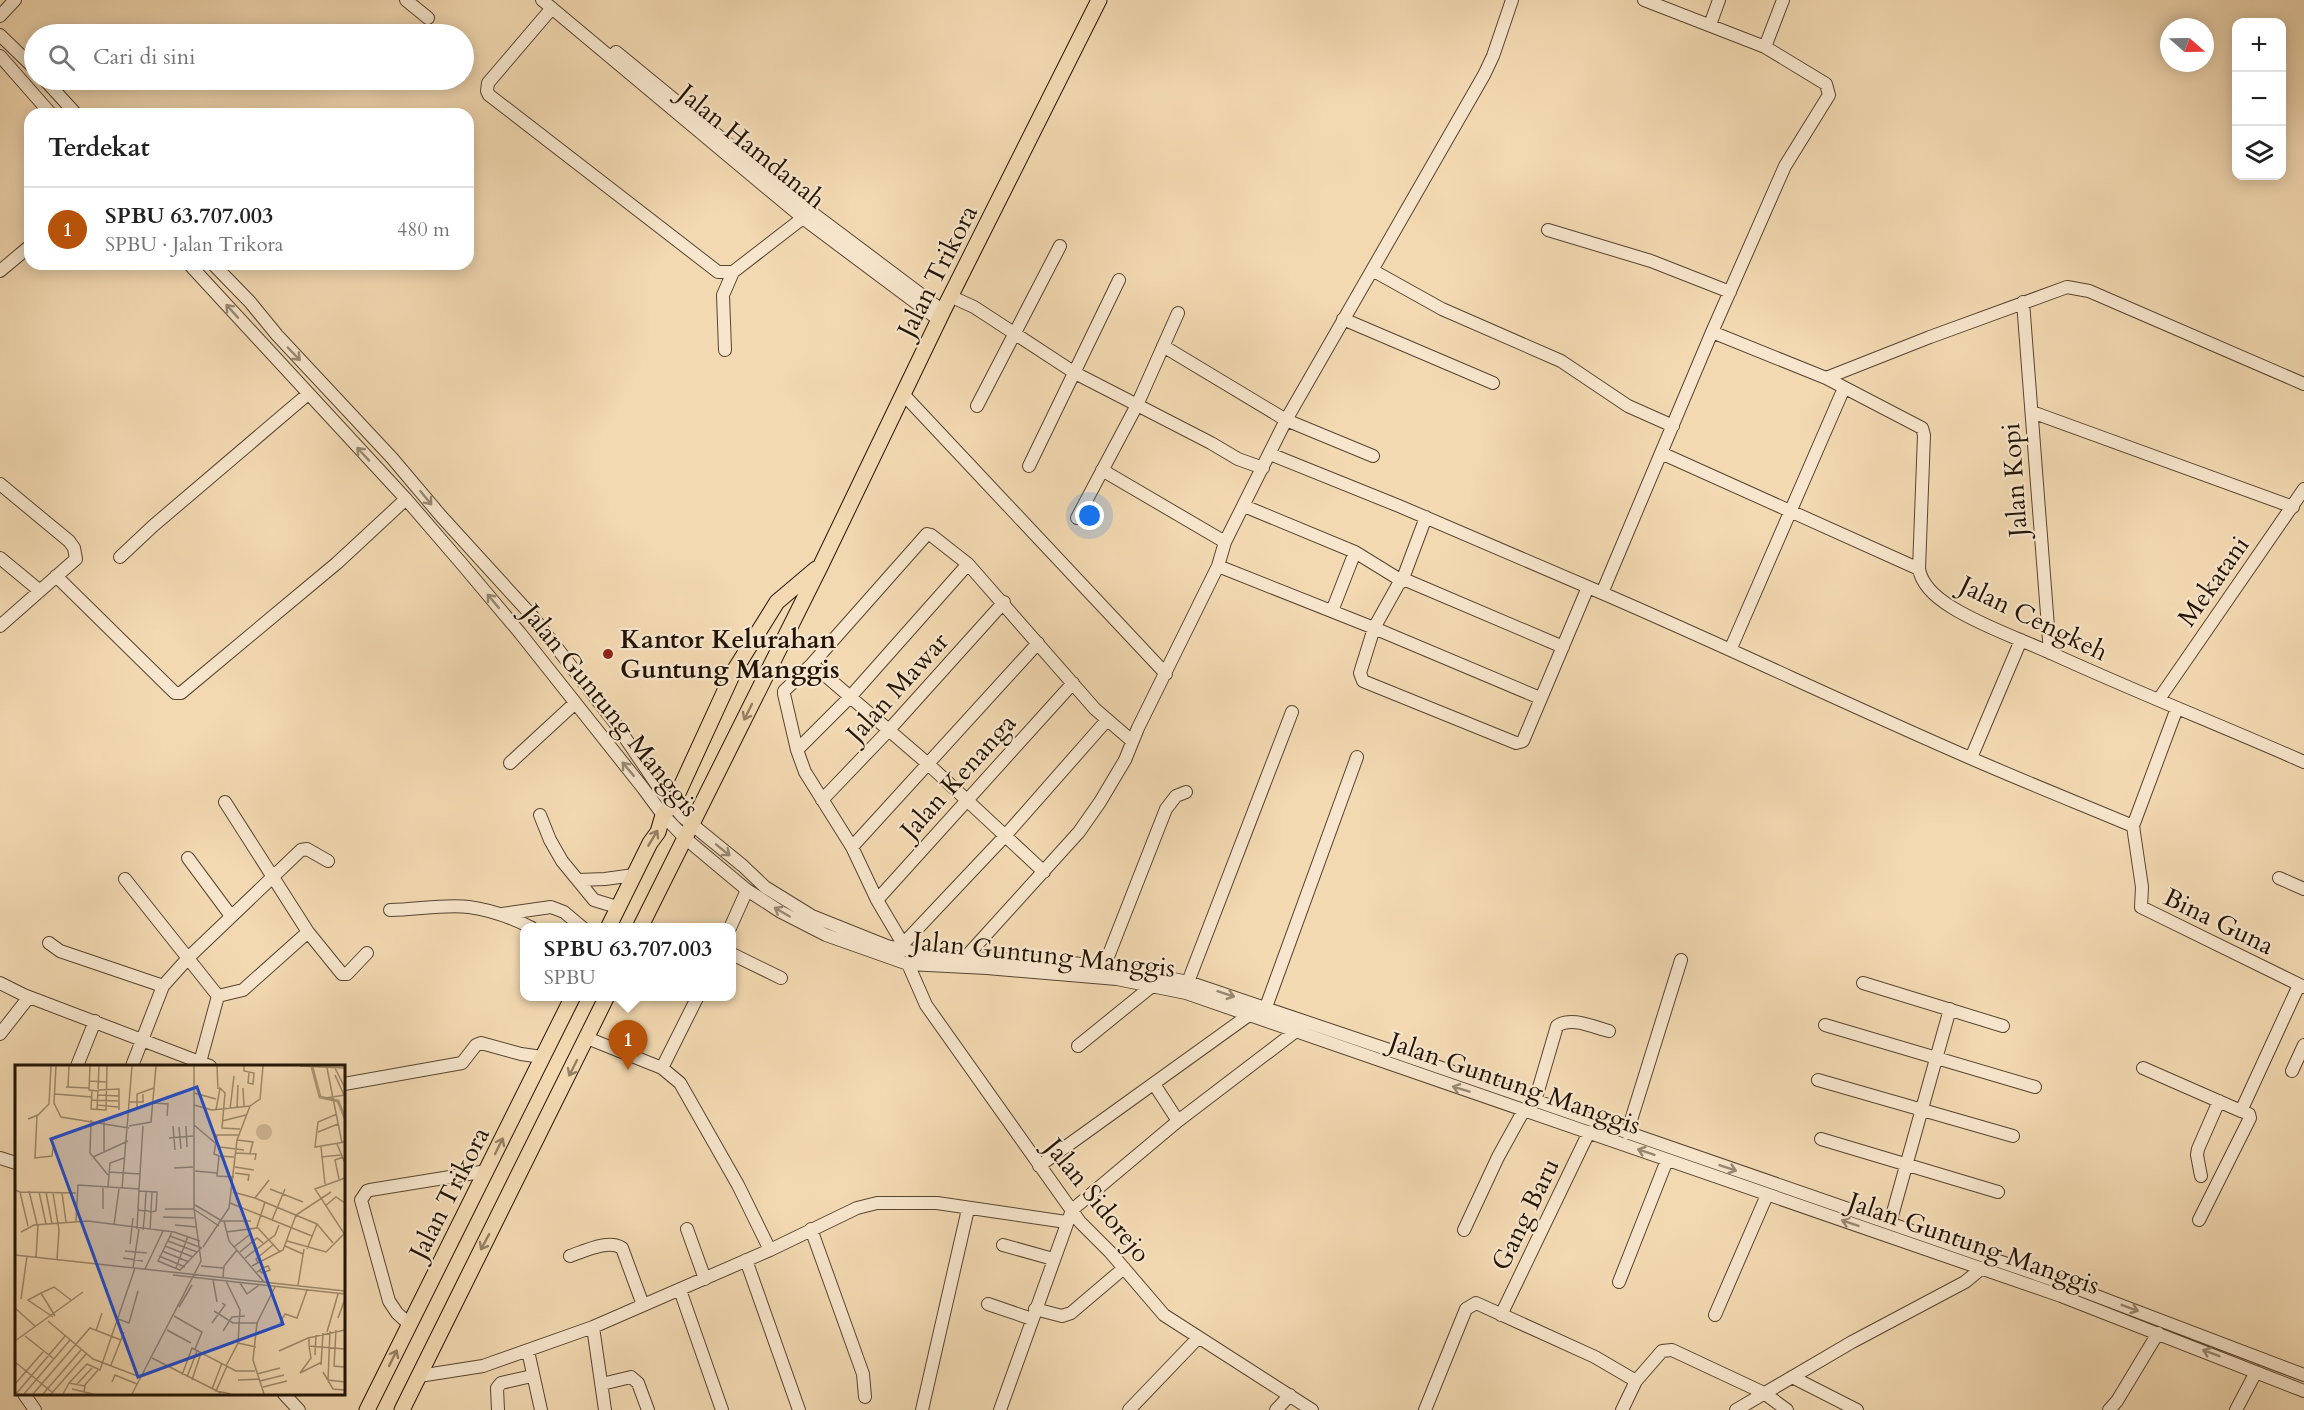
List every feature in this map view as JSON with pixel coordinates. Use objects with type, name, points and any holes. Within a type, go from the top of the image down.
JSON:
[{"type":"main road","name":"Jalan Trikora","points":[[642,923],[821,565],[941,315],[1099,0]]},
{"type":"main road","name":"Jalan Trikora","points":[[610,923],[658,832],[734,671],[777,602],[821,565]]},
{"type":"main road","points":[[777,602],[788,603],[796,613]]},
{"type":"main road","name":"Jalan Trikora","points":[[367,1410],[570,1001]]},
{"type":"main road","points":[[402,1410],[605,1001]]},
{"type":"street","points":[[0,16],[15,0]]},
{"type":"street","points":[[406,0],[428,18]]},
{"type":"street","points":[[962,962],[1079,832],[1125,760],[1132,741],[1218,566],[1226,542],[1286,420],[1484,75],[1512,0]]},
{"type":"street","points":[[1602,593],[1785,166],[1829,95],[1826,84],[1765,47],[1663,3],[1644,0]]},
{"type":"street","points":[[1710,25],[1719,0]]},
{"type":"street","points":[[1765,47],[1783,0]]},
{"type":"street","points":[[549,3],[488,83],[489,95],[718,272],[733,272]]},
{"type":"street","name":"Jalan Hamdanah","points":[[549,3],[807,215],[941,315]]},
{"type":"street","points":[[0,35],[24,58]]},
{"type":"street","points":[[0,56],[24,83]]},
{"type":"street","points":[[30,90],[46,108]]},
{"type":"street","points":[[54,90],[71,108]]},
{"type":"street","points":[[725,350],[723,295],[733,272],[807,215]]},
{"type":"street","points":[[1548,230],[1651,261],[1730,292]]},
{"type":"street","points":[[977,405],[1060,246]]},
{"type":"street","points":[[0,271],[24,251]]},
{"type":"street","name":"Jalan Guntung Manggis","points":[[201,270],[308,394],[406,500],[520,633],[574,704],[643,788],[668,810],[692,823],[743,866],[757,881],[795,906],[840,928],[932,956],[962,962],[1117,979],[1186,993],[1296,1031],[1535,1101],[1627,1133],[1982,1268],[2063,1290],[2158,1333],[2304,1391]]},
{"type":"street","name":"Jalan Guntung Manggis","points":[[219,270],[392,458],[532,616],[615,723],[664,795],[668,810],[686,838],[747,890],[781,912],[826,936],[908,963],[1063,962],[1124,969],[1188,982],[1266,1007],[1421,1067],[1443,1083],[1767,1195],[1788,1195],[1890,1223],[2063,1290],[2237,1349],[2304,1375]]},
{"type":"street","points":[[1371,270],[1442,309],[1561,361],[1628,406],[1673,426]]},
{"type":"street","points":[[1029,466],[1076,374],[1119,280]]},
{"type":"street","points":[[1826,378],[2067,287],[2078,288],[2304,384]]},
{"type":"street","points":[[952,297],[974,307],[1076,374],[1238,459],[1263,468]]},
{"type":"street","name":"Jalan Kopi","points":[[2023,303],[2050,653]]},
{"type":"street","points":[[1077,518],[1137,405],[1179,313]]},
{"type":"street","points":[[1344,319],[1493,383]]},
{"type":"street","points":[[1662,453],[1919,569],[1922,428],[1826,378],[1712,332]]},
{"type":"street","points":[[1163,346],[1286,420],[1373,456]]},
{"type":"street","points":[[1731,648],[1844,388]]},
{"type":"street","points":[[120,557],[153,526],[308,394]]},
{"type":"street","points":[[904,395],[1166,674]]},
{"type":"street","points":[[2032,412],[2293,507]]},
{"type":"street","points":[[1270,454],[1426,517],[1731,648],[1971,758],[2133,826]]},
{"type":"street","points":[[1102,470],[1226,542]]},
{"type":"street","points":[[0,484],[69,541],[74,548],[76,559],[2,621]]},
{"type":"street","name":"Mekatani","points":[[2159,699],[2304,489]]},
{"type":"street","points":[[56,576],[175,693],[182,693],[337,563],[406,500]]},
{"type":"street","points":[[1244,506],[1355,552],[1402,580],[1563,647]]},
{"type":"street","points":[[1426,517],[1402,580],[1374,628],[1360,673],[1363,681],[1516,743],[1523,741],[1588,587]]},
{"type":"street","points":[[1107,720],[904,947],[877,900],[852,847],[805,772],[797,750],[784,691],[812,664],[927,534],[968,564],[1107,720],[1132,741]]},
{"type":"street","points":[[1332,611],[1355,552]]},
{"type":"street","points":[[0,558],[40,591]]},
{"type":"street","points":[[797,750],[851,696],[968,564]]},
{"type":"street","points":[[1218,566],[1374,628],[1540,698]]},
{"type":"street","name":"Jalan Cengkeh","points":[[1919,569],[1925,586],[1952,608],[2094,674],[2159,699],[2304,762]]},
{"type":"street","name":"Jalan Mawar","points":[[822,800],[888,731],[1004,602]]},
{"type":"street","points":[[1971,758],[2021,640]]},
{"type":"street","points":[[852,847],[1038,643]]},
{"type":"street","points":[[812,664],[927,764],[1044,872]]},
{"type":"street","name":"Jalan Kenanga","points":[[877,900],[1073,683]]},
{"type":"street","points":[[510,763],[574,704]]},
{"type":"street","name":"Bina Guna","points":[[2177,708],[2133,826],[2142,887],[2141,907],[2302,986]]},
{"type":"street","points":[[1188,982],[1292,712]]},
{"type":"street","points":[[1266,1007],[1358,757]]},
{"type":"street","points":[[1104,967],[1166,810],[1176,796],[1186,792]]},
{"type":"street","points":[[225,802],[309,932],[342,974],[347,974],[367,953]]},
{"type":"street","points":[[540,815],[562,861],[594,900],[617,907]]},
{"type":"street","points":[[132,1065],[163,986],[189,957],[301,850],[308,849],[328,861]]},
{"type":"street","points":[[188,858],[231,916]]},
{"type":"street","points":[[578,880],[634,875]]},
{"type":"street","points":[[2279,878],[2304,889]]},
{"type":"street","points":[[0,983],[29,997],[142,1039],[203,1065],[218,996],[125,879]]},
{"type":"street","points":[[732,923],[747,890]]},
{"type":"street","points":[[390,910],[469,907],[522,923]]},
{"type":"street","points":[[498,914],[551,907],[564,912],[578,923]]},
{"type":"street","points":[[218,996],[243,990],[309,932]]},
{"type":"street","points":[[50,943],[60,951],[163,986]]},
{"type":"street","points":[[736,956],[781,978]]},
{"type":"street","points":[[1627,1133],[1681,960]]},
{"type":"street","name":"Jalan Sidorejo","points":[[908,963],[926,1005],[1080,1222],[1124,1268],[1164,1315],[1312,1410]]},
{"type":"street","points":[[1863,983],[2003,1026]]},
{"type":"street","points":[[1078,1046],[1152,986]]},
{"type":"street","points":[[2241,1111],[2302,986]]},
{"type":"street","points":[[0,1034],[29,997]]},
{"type":"street","points":[[662,1068],[696,1001]]},
{"type":"street","points":[[1890,1223],[1950,1009]]},
{"type":"street","points":[[1040,1166],[1249,1015]]},
{"type":"street","points":[[77,1065],[95,1021]]},
{"type":"street","points":[[1535,1101],[1557,1026],[1570,1021],[1609,1031]]},
{"type":"street","points":[[1825,1024],[2035,1087]]},
{"type":"street","points":[[1000,1410],[1072,1210],[1178,1121],[1296,1031]]},
{"type":"street","points":[[587,1038],[662,1068],[680,1083],[738,1185],[770,1250]]},
{"type":"street","points":[[345,1084],[462,1063],[481,1042],[521,1054],[542,1057]]},
{"type":"street","points":[[2292,1071],[2304,1045]]},
{"type":"street","points":[[2143,1068],[2249,1114],[2250,1118],[2199,1220]]},
{"type":"street","points":[[1818,1080],[2013,1136]]},
{"type":"street","points":[[1154,1084],[1178,1121]]},
{"type":"street","points":[[2201,1176],[2198,1149],[2219,1101]]},
{"type":"street","points":[[1464,1230],[1498,1157],[1524,1110]]},
{"type":"street","name":"Gang Baru","points":[[1501,1315],[1589,1132]]},
{"type":"street","points":[[1821,1139],[1998,1192]]},
{"type":"street","points":[[0,1158],[15,1163]]},
{"type":"street","points":[[1619,1282],[1667,1160]]},
{"type":"street","points":[[410,1324],[397,1313],[389,1301],[361,1200],[363,1195],[370,1190],[486,1171]]},
{"type":"street","points":[[1715,1315],[1767,1195]]},
{"type":"street","points":[[419,1376],[483,1366],[593,1327],[705,1280],[857,1208],[877,1203],[937,1203],[1066,1222]]},
{"type":"street","points":[[922,1410],[968,1209]]},
{"type":"street","points":[[687,1229],[705,1280]]},
{"type":"street","points":[[811,1229],[863,1374],[865,1397]]},
{"type":"street","points":[[570,1256],[609,1244],[622,1248],[643,1305]]},
{"type":"street","points":[[1002,1245],[1053,1259]]},
{"type":"street","points":[[746,1260],[799,1410]]},
{"type":"street","points":[[988,1304],[1033,1314],[1062,1316],[1071,1313],[1124,1268]]},
{"type":"street","points":[[1736,1410],[1965,1282],[1982,1268]]},
{"type":"street","points":[[680,1290],[722,1410]]},
{"type":"street","points":[[1425,1410],[1466,1310],[1476,1303],[1595,1357],[1636,1382]]},
{"type":"street","points":[[593,1327],[605,1410]]},
{"type":"street","points":[[2109,1410],[2117,1401],[2158,1333]]},
{"type":"street","points":[[1129,1410],[1198,1338]]},
{"type":"street","points":[[1622,1410],[1636,1382],[1666,1349],[1764,1393],[1787,1410]]},
{"type":"street","points":[[2231,1361],[2237,1349]]},
{"type":"street","points":[[528,1351],[541,1410]]},
{"type":"street","points":[[2236,1410],[2256,1372]]},
{"type":"street","points":[[498,1410],[497,1388],[501,1383],[532,1376]]},
{"type":"street","points":[[602,1384],[631,1377],[638,1383],[648,1410]]},
{"type":"street","points":[[1792,1377],[1857,1410]]},
{"type":"street","points":[[25,1395],[35,1410]]},
{"type":"street","points":[[285,1395],[299,1410]]},
{"type":"street","points":[[1276,1410],[1290,1395]]},
{"type":"place","name":"Kantor Kelurahan Guntung Manggis","points":[[608,654]]},
{"type":"place","name":"SPBU 63.707.003","points":[[628,1070]]}]
